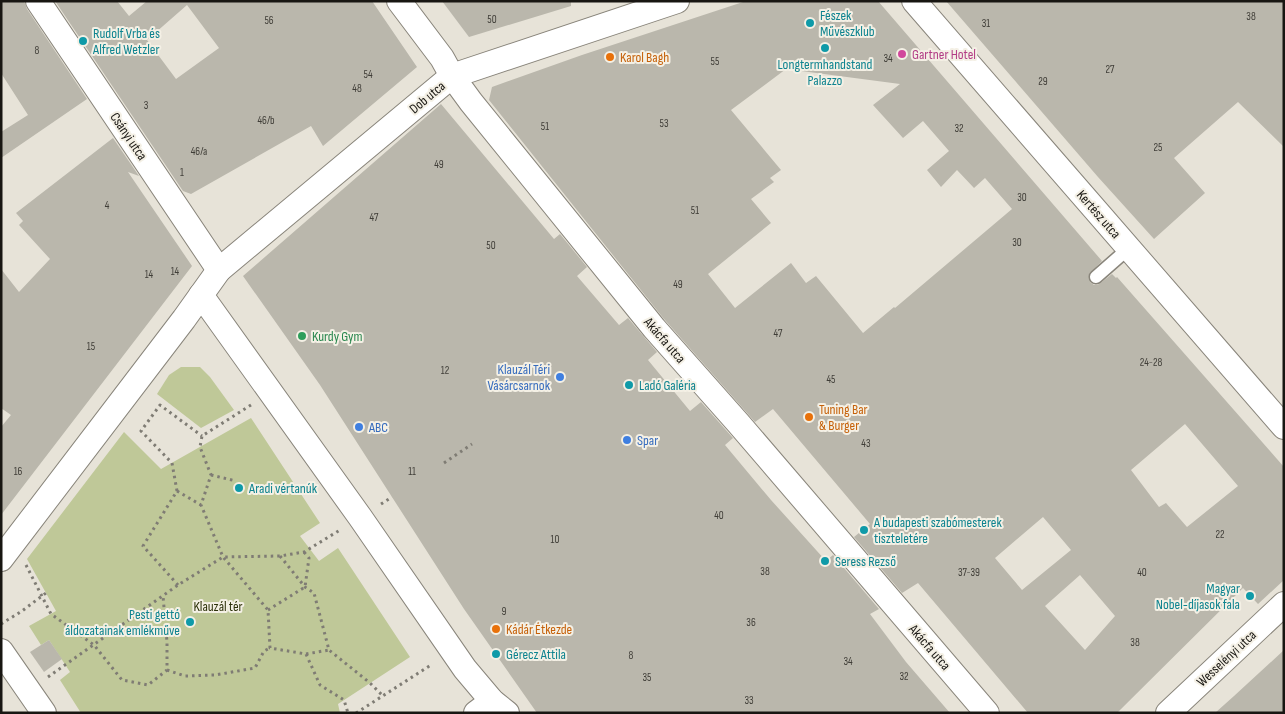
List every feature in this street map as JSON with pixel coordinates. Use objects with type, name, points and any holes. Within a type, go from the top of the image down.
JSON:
[{"type":"street","name":"Csányi utca","points":[[38,1],[219,270]]},
{"type":"street","name":"Akácfa utca","points":[[399,1],[442,58],[452,76],[471,102],[654,328],[987,713]]},
{"type":"street","name":"Dob utca","points":[[219,270],[452,76],[677,1]]},
{"type":"street","name":"Kertész utca","points":[[914,1],[1284,427]]},
{"type":"street","points":[[7,551],[219,270]]},
{"type":"street","points":[[201,296],[492,709]]},
{"type":"street","name":"Wesselényi utca","points":[[1168,713],[1284,604]]},
{"type":"street","points":[[1,651],[44,713]]},
{"type":"lane","points":[[1096,277],[1129,248]]},
{"type":"path","points":[[201,505],[211,475],[200,446],[202,436],[270,392]]},
{"type":"path","points":[[178,585],[143,546],[177,491],[172,463],[141,431],[160,405],[202,436]]},
{"type":"path","points":[[444,463],[472,444]]},
{"type":"path","points":[[211,475],[236,481]]},
{"type":"path","points":[[177,491],[201,505],[223,557],[268,610],[270,648]]},
{"type":"path","points":[[60,669],[178,585],[223,557],[280,556],[304,552],[332,535]]},
{"type":"path","points":[[7,551],[44,594],[51,614],[94,646],[122,680],[148,685],[167,670]]},
{"type":"path","points":[[304,552],[309,558],[305,587]]},
{"type":"path","points":[[280,556],[305,587],[314,593],[329,650],[370,683],[382,696]]},
{"type":"path","points":[[268,610],[305,587]]},
{"type":"path","points":[[1,624],[44,594]]},
{"type":"path","points":[[163,596],[167,642],[167,670]]},
{"type":"path","points":[[167,670],[185,676],[215,675],[255,668],[264,652],[270,648],[306,654],[329,650]]},
{"type":"path","points":[[306,654],[320,685],[344,700],[348,713]]},
{"type":"path","points":[[356,713],[422,671]]},
{"type":"green space","points":[[181,367],[200,367],[210,377],[234,410],[201,428],[157,394],[169,375]]},
{"type":"green space","name":"Klauzál tér","points":[[251,418],[320,523],[300,536],[319,561],[338,548],[410,657],[338,704],[340,713],[81,713],[60,680],[70,672],[49,640],[41,645],[29,626],[56,611],[27,559],[124,432],[161,469]]},
{"type":"building","points":[[1,1],[24,1],[27,9],[87,99],[1,158],[1,132],[28,115],[1,73]]},
{"type":"building","points":[[55,1],[117,1],[129,16],[147,1],[372,1],[417,67],[323,146],[311,126],[191,194],[183,191]],"holes":[[[187,5],[219,48],[176,79],[147,40]]]},
{"type":"building","points":[[442,1],[571,1],[571,6],[469,37]]},
{"type":"building","points":[[746,1],[878,1],[1102,261],[1089,274],[1090,282],[1098,285],[1112,274],[1117,277],[1284,467],[1284,580],[1258,604],[1243,588],[1117,713],[1028,713],[918,583],[902,593],[854,537],[870,524],[773,409],[755,422],[664,319],[489,100],[492,87]],"holes":[[[786,69],[900,84],[873,105],[903,138],[923,121],[949,151],[927,170],[941,187],[957,170],[974,188],[985,178],[1012,209],[863,333],[816,276],[806,283],[791,263],[735,308],[708,274],[771,223],[751,199],[774,182],[770,178],[781,170],[731,110]],[[1185,424],[1238,486],[1187,527],[1166,503],[1159,507],[1131,470]],[[1043,517],[1071,550],[1022,590],[995,558]],[[1080,575],[1115,616],[1085,650],[1045,606]]]},
{"type":"building","points":[[946,1],[1284,1],[1284,147],[1238,102],[1174,158],[1205,193],[1154,239]]},
{"type":"building","points":[[441,104],[554,239],[560,234],[587,267],[577,276],[619,325],[628,318],[657,352],[648,360],[690,411],[701,402],[733,438],[725,445],[771,500],[826,561],[833,555],[879,609],[870,614],[906,662],[950,713],[537,713],[464,609],[320,385],[243,276]]},
{"type":"building","points":[[113,138],[139,176],[128,172],[192,266],[1,515],[1,427],[11,415],[1,408],[1,269],[19,292],[50,259],[19,225],[23,221],[16,213]]},
{"type":"building","points":[[49,640],[62,659],[44,672],[30,652]]},
{"type":"building","points":[[1284,650],[1284,713],[1215,713],[1234,696]]},
{"type":"place","name":"Fészek Művészklub","points":[[810,23]]},
{"type":"place","name":"Rudolf Vrba és Alfred Wetzler","points":[[83,41]]},
{"type":"place","name":"Longtermhandstand Palazzo","points":[[825,48]]},
{"type":"place","name":"Gartner Hotel","points":[[902,54]]},
{"type":"place","name":"Karol Bagh","points":[[610,57]]},
{"type":"place","name":"Kurdy Gym","points":[[302,336]]},
{"type":"place","name":"Klauzál Téri Vásárcsarnok","points":[[560,377]]},
{"type":"place","name":"Ladó Galéria","points":[[629,385]]},
{"type":"place","name":"Tuning Bar & Burger","points":[[809,417]]},
{"type":"place","name":"ABC","points":[[359,427]]},
{"type":"place","name":"Spar","points":[[627,440]]},
{"type":"place","name":"Aradi vértanúk","points":[[239,488]]},
{"type":"place","name":"A budapesti szabómesterek tiszteletére","points":[[864,530]]},
{"type":"place","name":"Seress Rezső","points":[[825,561]]},
{"type":"place","name":"Magyar Nobel-díjasok fala","points":[[1250,596]]},
{"type":"place","name":"Pesti gettó áldozatainak emlékműve","points":[[190,622]]},
{"type":"place","name":"Kádár Étkezde","points":[[496,629]]},
{"type":"place","name":"Gérecz Attila","points":[[496,654]]}]
